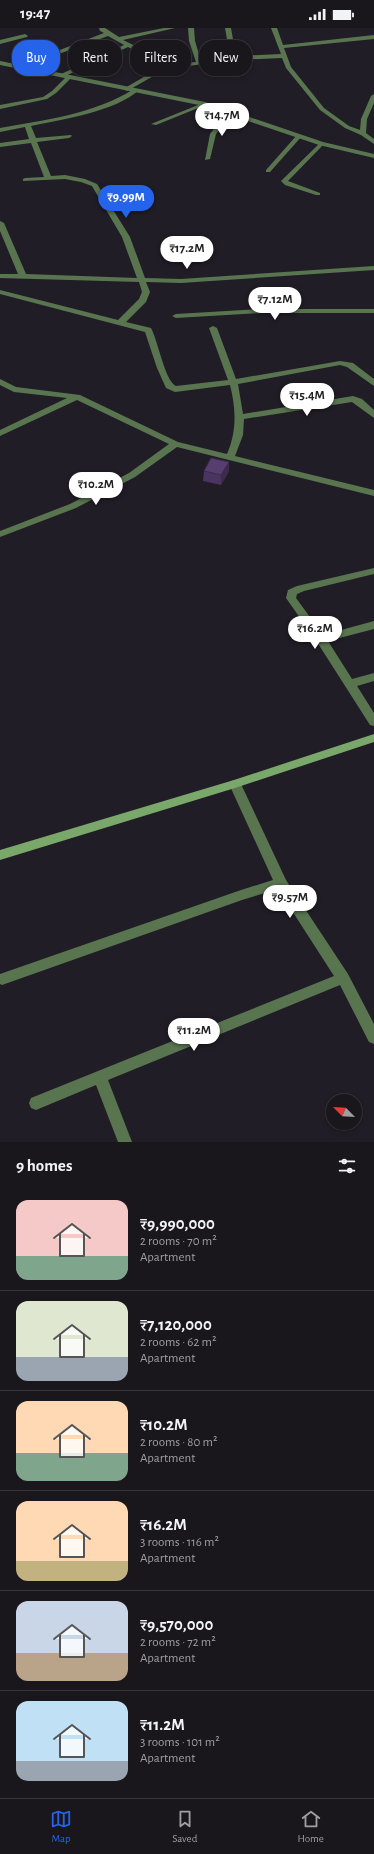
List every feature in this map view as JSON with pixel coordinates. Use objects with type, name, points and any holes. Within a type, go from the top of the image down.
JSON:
[{"type":"main road","points":[[0,855],[235,784],[374,738]]},
{"type":"street","points":[[102,28],[102,30],[107,34],[128,45]]},
{"type":"street","points":[[118,39],[172,28]]},
{"type":"street","points":[[191,28],[192,41],[198,63],[191,64]]},
{"type":"street","points":[[228,28],[230,40]]},
{"type":"street","points":[[274,28],[288,67],[322,109],[347,127],[363,134],[374,142]]},
{"type":"street","points":[[60,52],[107,34]]},
{"type":"street","points":[[0,42],[25,36]]},
{"type":"street","points":[[280,47],[374,37]]},
{"type":"street","points":[[61,76],[128,45]]},
{"type":"street","points":[[252,57],[283,56]]},
{"type":"street","points":[[0,63],[12,66]]},
{"type":"street","points":[[61,76],[205,104],[230,111],[321,144],[374,156]]},
{"type":"street","points":[[127,88],[149,76]]},
{"type":"street","points":[[0,107],[45,98],[54,92],[68,78]]},
{"type":"street","points":[[0,130],[96,108],[126,97],[136,90]]},
{"type":"street","points":[[363,134],[364,119],[374,96]]},
{"type":"street","points":[[154,124],[205,104]]},
{"type":"street","points":[[207,159],[212,134],[230,111]]},
{"type":"street","points":[[364,119],[374,120]]},
{"type":"street","points":[[27,125],[48,178]]},
{"type":"street","points":[[1,145],[69,136]]},
{"type":"street","points":[[268,170],[298,136]]},
{"type":"street","points":[[318,194],[287,184],[284,181],[321,144]]},
{"type":"street","points":[[24,180],[76,178],[95,185],[126,237],[146,292],[146,296],[120,322]]},
{"type":"street","points":[[0,223],[23,276]]},
{"type":"street","points":[[0,276],[181,281],[374,268]]},
{"type":"street","points":[[0,292],[143,327],[148,330],[169,386],[182,389],[232,382],[340,363],[350,365],[374,383]]},
{"type":"street","points":[[176,316],[262,311],[374,311]]},
{"type":"street","points":[[214,328],[232,382],[240,417],[239,434],[230,458]]},
{"type":"street","points":[[0,382],[14,389]]},
{"type":"street","points":[[0,391],[14,389],[77,397],[175,444],[374,493]]},
{"type":"street","points":[[0,433],[77,397]]},
{"type":"street","points":[[240,417],[353,399],[359,401],[374,415]]},
{"type":"street","points":[[0,534],[73,506],[132,475],[175,444]]},
{"type":"street","points":[[374,571],[301,588],[292,592],[291,598],[321,639],[374,722]]},
{"type":"street","points":[[321,639],[374,625]]},
{"type":"street","points":[[350,684],[374,677]]},
{"type":"street","points":[[235,784],[281,883],[343,978],[374,1038]]},
{"type":"street","points":[[2,979],[241,895],[281,883]]},
{"type":"street","points":[[36,1103],[343,978]]},
{"type":"street","points":[[100,1077],[125,1142]]},
{"type":"building","points":[[211,458],[229,462],[221,475],[204,471]]}]
